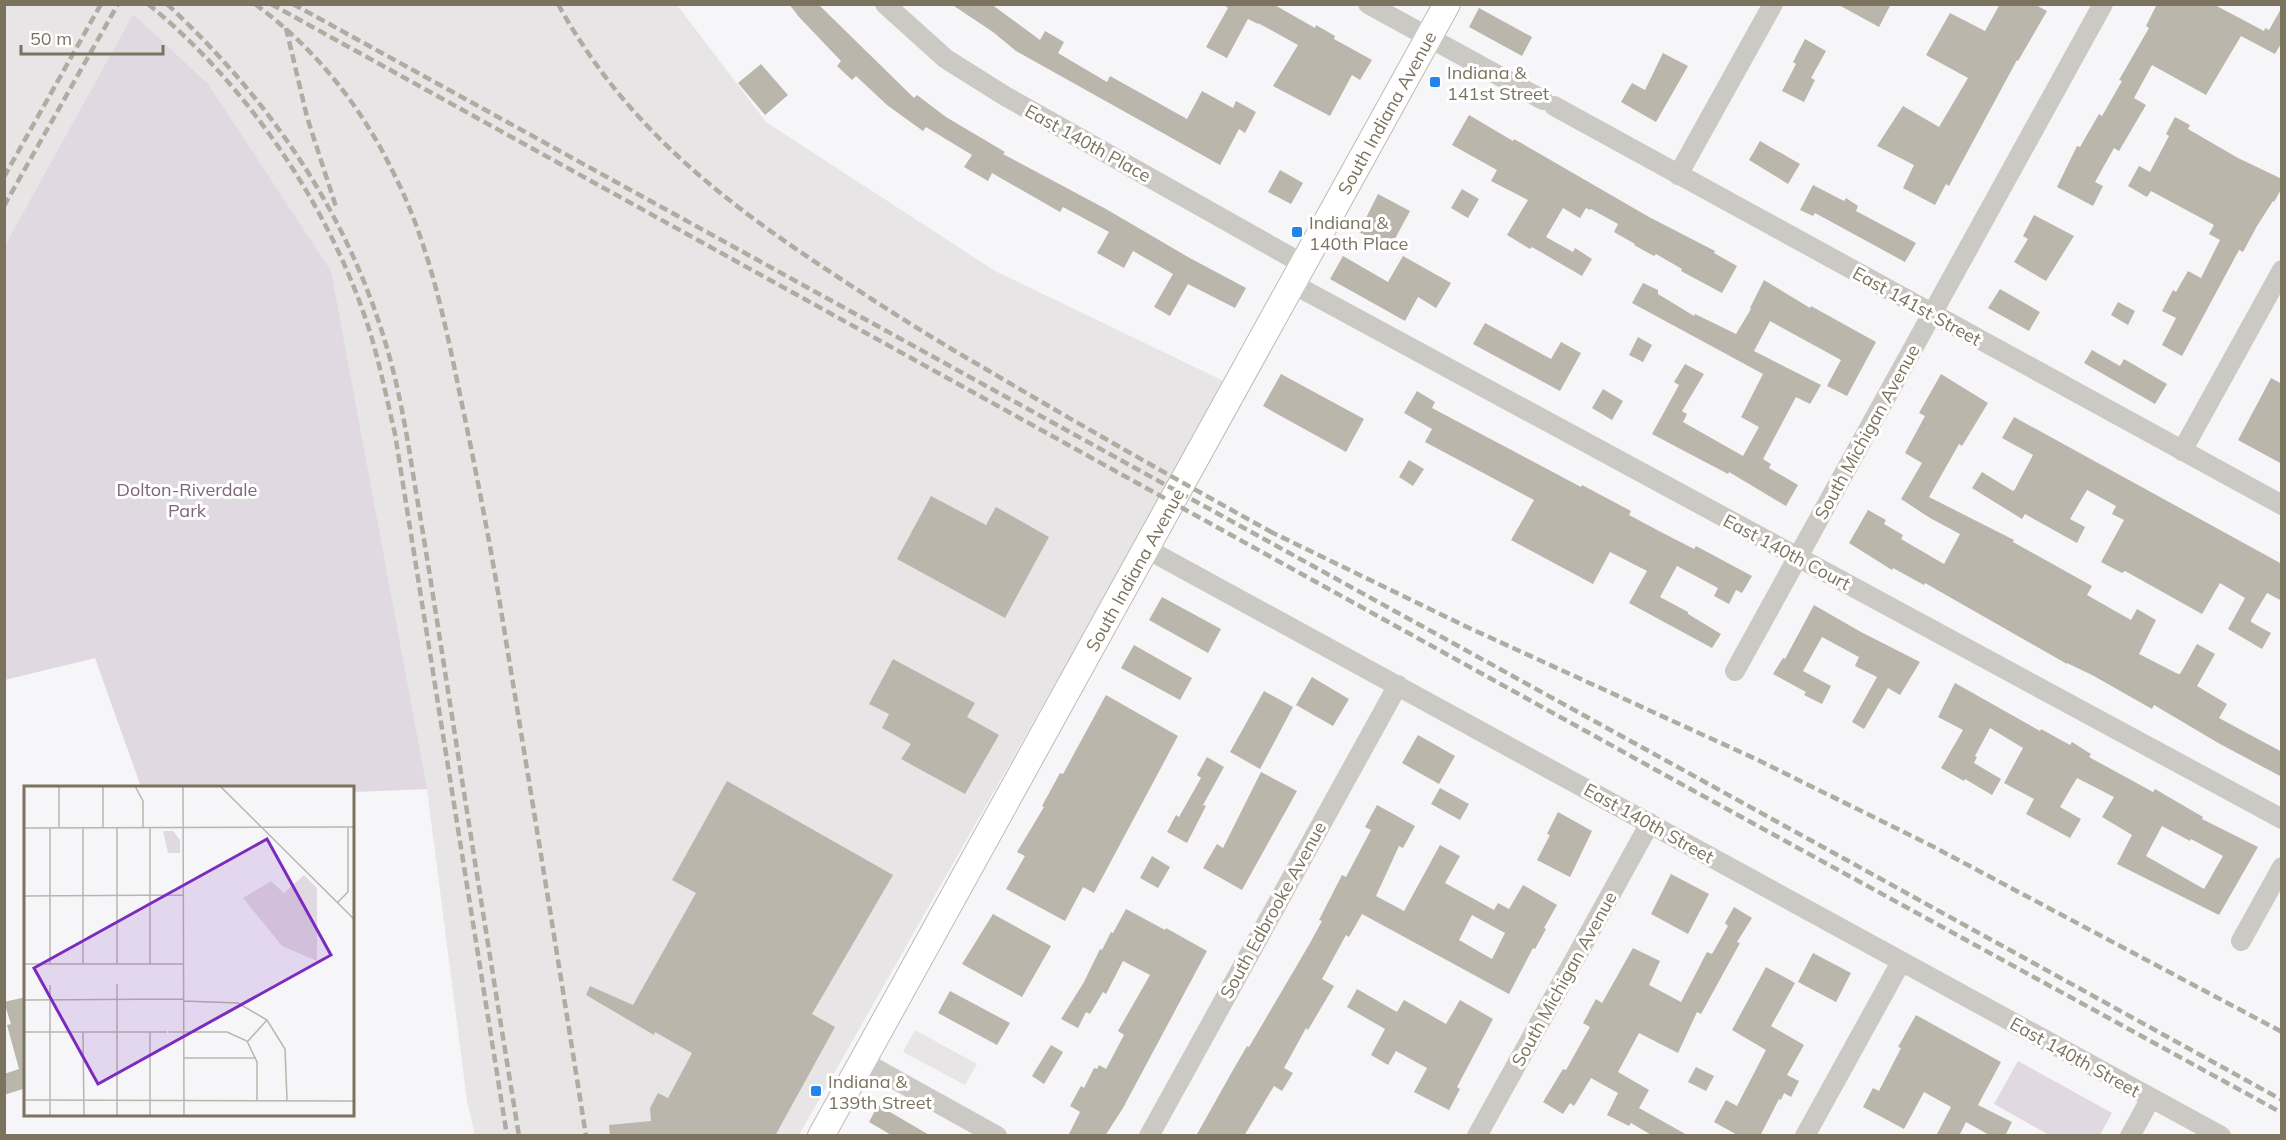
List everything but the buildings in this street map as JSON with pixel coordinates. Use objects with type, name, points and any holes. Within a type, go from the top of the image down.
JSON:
[{"type":"main road","name":"South Indiana Avenue","points":[[821,1136],[1447,4]]},
{"type":"street","name":"East 140th Place","points":[[885,4],[946,59],[1298,274]]},
{"type":"street","name":"East 141st Street","points":[[1368,4],[2282,505]]},
{"type":"street","points":[[1678,175],[1773,4]]},
{"type":"street","name":"South Michigan Avenue","points":[[1735,671],[2103,4]]},
{"type":"street","points":[[2182,451],[2282,270]]},
{"type":"street","name":"East 140th Court","points":[[1298,274],[1419,353],[2282,819]]},
{"type":"street","name":"East 140th Street","points":[[1146,549],[2221,1136]]},
{"type":"street","name":"South Edbrooke Avenue","points":[[1149,1136],[1398,685]]},
{"type":"street","name":"South Michigan Avenue","points":[[1477,1136],[1650,823]]},
{"type":"street","points":[[2241,941],[2282,867]]},
{"type":"street","points":[[1805,1136],[1901,962]]},
{"type":"street","points":[[862,1061],[997,1136]]},
{"type":"street","points":[[2130,1136],[2151,1098]]},
{"type":"shaded area","points":[[5,5],[677,5],[766,122],[995,271],[1236,387],[1144,527],[799,1135],[475,1135],[467,1101],[427,789],[133,14],[5,245]]},
{"type":"shaded area","points":[[915,1030],[977,1064],[965,1085],[903,1052]]},
{"type":"green space","name":"Dolton-Riverdale Park","points":[[133,14],[208,84],[331,271],[427,789],[354,792],[354,786],[141,786],[95,658],[5,680],[5,245]]},
{"type":"green space","points":[[2018,1061],[2112,1113],[2100,1135],[2049,1135],[1994,1104]]},
{"type":"railway","points":[[4,177],[101,4]]},
{"type":"railway","points":[[4,206],[118,4]]},
{"type":"railway","points":[[148,4],[220,73],[252,111],[282,153],[333,240],[370,332],[395,434],[507,1136]]},
{"type":"railway","points":[[167,4],[240,81],[273,121],[303,164],[353,255],[373,304],[389,355],[410,453],[519,1136]]},
{"type":"railway","points":[[255,4],[277,21],[317,60],[336,81],[368,126],[407,201],[434,280],[491,550],[586,1136]]},
{"type":"railway","points":[[271,4],[1694,791],[2282,1113]]},
{"type":"railway","points":[[293,4],[2282,1100]]},
{"type":"railway","points":[[558,4],[585,48],[615,89],[647,126],[682,160],[758,222],[841,279],[948,347],[1275,534]]},
{"type":"railway","points":[[286,28],[307,117],[337,210]]},
{"type":"railway","points":[[1269,531],[1467,627],[1758,760],[1932,846],[2282,1032]]},
{"type":"place","name":"Indiana & 141st Street","points":[[1435,82]]},
{"type":"place","name":"Indiana & 140th Place","points":[[1297,232]]},
{"type":"place","name":"Indiana & 139th Street","points":[[816,1091]]}]
